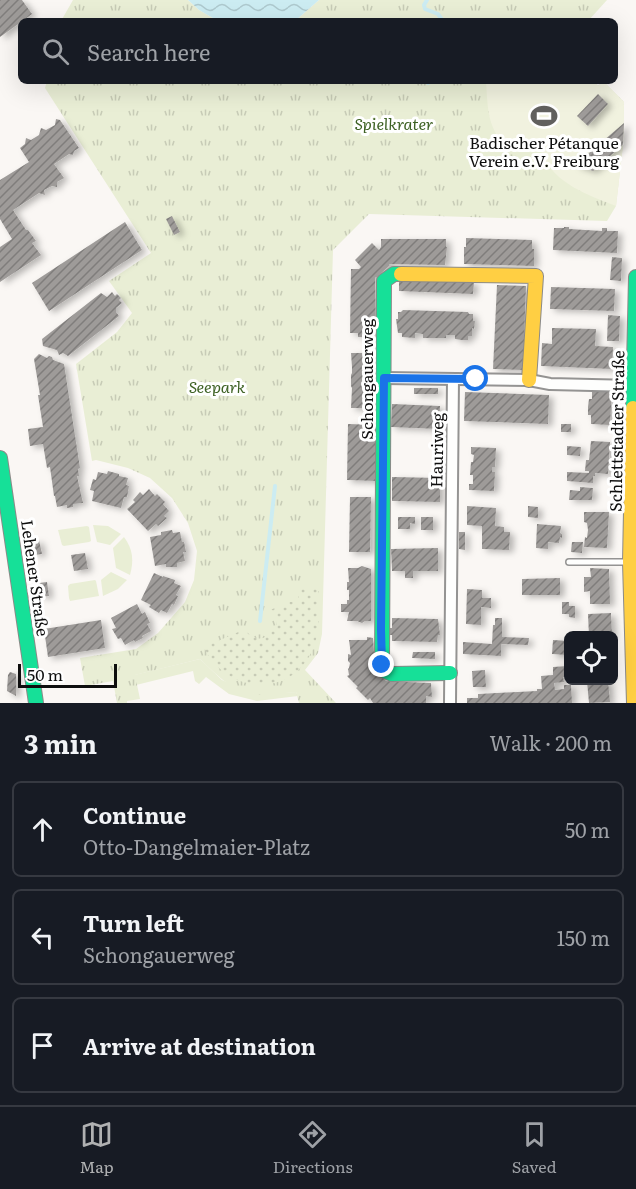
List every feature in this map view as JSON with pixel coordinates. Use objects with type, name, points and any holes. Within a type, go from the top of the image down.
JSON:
[{"type":"street","name":"Schongauerweg","points":[[450,673],[392,674],[385,671],[382,665],[384,281],[394,274],[536,276],[529,380]]},
{"type":"street","name":"Schlettstadter Straße","points":[[634,703],[634,586],[630,562],[636,277]]},
{"type":"street","points":[[384,378],[529,380],[550,384],[634,386]]},
{"type":"street","name":"Hauriweg","points":[[450,703],[453,379]]},
{"type":"street","name":"Lehener Straße","points":[[0,458],[4,510],[24,615],[36,703]]},
{"type":"lane","points":[[569,562],[630,562]]},
{"type":"green space","points":[[73,0],[188,0],[213,18],[63,18]]},
{"type":"green space","points":[[319,0],[607,0],[591,18],[298,18]]},
{"type":"green space","name":"Seepark","points":[[46,84],[596,84],[598,86],[606,84],[624,102],[623,145],[616,206],[607,221],[369,214],[333,250],[322,634],[318,653],[305,670],[336,703],[299,703],[296,692],[264,695],[245,692],[224,681],[200,659],[135,675],[140,699],[127,701],[127,703],[117,703],[113,681],[85,686],[80,658],[136,649],[158,633],[185,602],[194,580],[197,551],[188,523],[172,498],[150,478],[128,468],[92,461],[76,364],[117,332],[132,313],[109,281],[151,253],[45,88]]},
{"type":"green space","points":[[486,84],[596,84],[598,86],[606,84],[624,102],[623,145],[616,206],[578,190],[560,178],[547,163],[536,142],[512,152],[493,128],[487,102]]},
{"type":"green space","points":[[93,525],[108,526],[121,534],[110,545],[97,542]]},
{"type":"green space","points":[[87,526],[91,541],[62,545],[58,530]]},
{"type":"green space","points":[[124,537],[132,555],[130,575],[116,568],[113,548]]},
{"type":"green space","points":[[111,572],[127,580],[118,589],[103,596],[101,580]]},
{"type":"green space","points":[[95,580],[99,596],[70,601],[68,586],[70,584]]},
{"type":"green space","points":[[298,588],[318,589],[316,638],[311,653],[300,668],[287,678],[272,684],[256,684],[240,681],[226,674],[213,662],[204,647],[243,630],[254,637],[266,637],[277,625],[270,610],[290,602],[298,602]]},
{"type":"green space","points":[[200,659],[222,680],[255,694],[296,692],[298,696],[257,701],[229,694],[206,677],[199,684],[195,681],[193,671],[136,685],[134,675]]},
{"type":"water","points":[[188,0],[319,0],[298,18],[213,18]]},
{"type":"building","points":[[0,0],[22,0],[32,14],[26,18],[18,18],[18,24],[0,37]]},
{"type":"building","points":[[598,94],[608,104],[588,126],[577,116]]},
{"type":"building","points":[[56,119],[60,120],[79,148],[74,151],[73,155],[69,154],[54,164],[64,178],[57,182],[57,187],[52,186],[44,190],[45,195],[39,193],[13,210],[36,241],[32,243],[41,255],[0,282],[0,247],[12,239],[0,219],[0,180],[29,162],[20,148],[25,144],[26,138],[31,140],[39,135],[41,128],[46,130],[55,125]]},
{"type":"building","points":[[624,123],[623,145],[593,171],[575,165]]},
{"type":"building","points":[[172,216],[180,232],[174,235],[166,219]]},
{"type":"building","points":[[125,222],[142,250],[49,311],[32,283]]},
{"type":"building","points":[[554,228],[602,231],[602,228],[607,228],[607,231],[618,231],[617,253],[553,250]]},
{"type":"building","points":[[466,238],[532,240],[534,266],[464,264]]},
{"type":"building","points":[[381,239],[446,239],[445,265],[389,264],[375,277],[376,333],[369,333],[369,337],[358,337],[358,333],[350,333],[351,269],[361,267],[355,260],[372,243],[379,250]]},
{"type":"building","points":[[612,257],[622,258],[621,281],[610,280]]},
{"type":"building","points":[[399,281],[474,282],[473,294],[399,291]]},
{"type":"building","points":[[497,285],[526,286],[523,370],[493,369]]},
{"type":"building","points":[[551,287],[615,289],[614,311],[550,309]]},
{"type":"building","points":[[112,292],[121,298],[119,300],[122,303],[116,308],[119,316],[68,356],[63,353],[59,355],[57,350],[43,346],[42,339],[101,293],[107,297]]},
{"type":"building","points":[[403,310],[468,312],[473,314],[473,321],[475,321],[472,336],[468,336],[468,340],[455,339],[455,335],[446,335],[446,338],[423,338],[423,334],[415,333],[415,338],[402,337],[402,333],[398,333],[396,319],[398,319],[398,312]]},
{"type":"building","points":[[608,315],[620,316],[619,341],[607,341]]},
{"type":"building","points":[[552,328],[596,329],[595,346],[613,347],[612,369],[541,366],[542,343],[552,344]]},
{"type":"building","points":[[371,352],[375,357],[375,405],[370,410],[351,408],[351,353]]},
{"type":"building","points":[[39,354],[47,358],[52,357],[53,360],[64,364],[80,468],[78,469],[79,476],[77,476],[83,503],[73,504],[73,507],[67,508],[67,505],[57,507],[50,467],[47,468],[43,444],[30,446],[28,429],[43,427],[34,359]]},
{"type":"building","points":[[414,388],[438,388],[438,394],[414,394]]},
{"type":"building","points":[[592,389],[612,390],[610,425],[591,424],[588,407],[589,399],[592,399]]},
{"type":"building","points":[[465,392],[549,395],[548,424],[464,421]]},
{"type":"building","points":[[392,404],[440,406],[439,429],[391,427]]},
{"type":"building","points":[[348,424],[378,425],[377,481],[347,480]]},
{"type":"building","points":[[561,424],[571,424],[571,432],[561,432]]},
{"type":"building","points":[[591,441],[610,442],[608,474],[595,473],[593,483],[567,481],[567,472],[589,473],[585,471]]},
{"type":"building","points":[[567,446],[581,447],[580,456],[567,455]]},
{"type":"building","points":[[471,447],[496,448],[495,467],[492,467],[492,472],[495,472],[494,491],[469,490],[469,484],[473,484],[473,475],[470,475],[474,455],[471,454]]},
{"type":"building","points":[[108,471],[128,478],[127,497],[124,497],[121,508],[92,501],[94,491],[90,490],[93,479],[96,480],[98,472],[107,474]]},
{"type":"building","points":[[392,477],[440,478],[440,502],[392,501]]},
{"type":"building","points":[[580,487],[593,488],[592,500],[569,500],[570,490],[580,491]]},
{"type":"building","points":[[149,489],[165,502],[163,504],[169,511],[164,516],[167,518],[148,531],[127,509],[135,502],[133,500],[140,492],[143,495]]},
{"type":"building","points":[[350,497],[371,497],[370,552],[349,552]]},
{"type":"building","points":[[467,506],[496,508],[495,526],[504,527],[504,532],[510,532],[509,550],[482,549],[482,526],[467,525]]},
{"type":"building","points":[[528,506],[538,507],[538,518],[528,517]]},
{"type":"building","points":[[584,512],[609,512],[607,548],[584,547],[588,530],[587,523],[584,522]]},
{"type":"building","points":[[398,517],[415,517],[415,524],[410,523],[410,529],[398,529]]},
{"type":"building","points":[[421,517],[433,517],[433,530],[421,530]]},
{"type":"building","points":[[537,524],[561,526],[562,538],[560,537],[559,543],[548,542],[548,549],[536,548]]},
{"type":"building","points":[[172,530],[173,533],[180,532],[186,552],[183,552],[185,561],[177,563],[177,567],[166,567],[166,564],[155,566],[150,537]]},
{"type":"building","points":[[459,532],[465,532],[465,550],[459,549]]},
{"type":"building","points":[[39,540],[42,554],[34,555],[32,542]]},
{"type":"building","points":[[572,542],[583,542],[582,553],[571,552]]},
{"type":"building","points":[[438,548],[438,571],[413,571],[413,578],[405,578],[405,571],[392,571],[391,549]]},
{"type":"building","points":[[85,553],[88,569],[74,571],[71,555]]},
{"type":"building","points":[[362,566],[371,569],[371,621],[362,623],[347,621],[349,612],[341,612],[341,604],[347,604],[349,600],[348,568]]},
{"type":"building","points":[[590,568],[609,569],[610,604],[590,604],[590,591],[584,592],[584,577],[591,577]]},
{"type":"building","points":[[154,573],[175,580],[174,583],[181,586],[174,605],[172,604],[167,613],[161,610],[159,613],[149,607],[151,605],[141,600]]},
{"type":"building","points":[[560,578],[560,595],[522,595],[522,579]]},
{"type":"building","points":[[47,582],[49,596],[41,597],[39,583]]},
{"type":"building","points":[[467,589],[482,590],[482,598],[491,598],[491,608],[481,607],[481,625],[466,624]]},
{"type":"building","points":[[562,602],[569,602],[569,606],[575,606],[575,618],[569,617],[569,614],[562,614]]},
{"type":"building","points":[[137,604],[142,614],[145,612],[151,631],[142,636],[143,638],[125,645],[112,629],[116,628],[111,618]]},
{"type":"building","points":[[611,613],[612,631],[589,631],[588,614]]},
{"type":"building","points":[[392,618],[438,619],[440,635],[438,635],[437,642],[392,641],[390,628],[392,628]]},
{"type":"building","points":[[495,618],[502,618],[502,637],[529,638],[528,645],[501,644],[501,656],[463,654],[463,642],[492,644]]},
{"type":"building","points":[[101,620],[105,648],[48,657],[44,629]]},
{"type":"building","points":[[367,637],[373,638],[375,669],[386,681],[431,683],[432,697],[426,696],[426,703],[373,703],[356,688],[358,687],[347,676],[350,663],[348,654],[351,655],[349,640],[367,640]]},
{"type":"building","points":[[553,640],[564,641],[564,655],[552,654]]},
{"type":"building","points":[[413,652],[435,652],[435,659],[412,658]]},
{"type":"building","points":[[564,666],[564,682],[554,683],[555,690],[564,689],[564,685],[571,685],[572,703],[467,703],[467,698],[478,698],[478,694],[542,689],[541,676],[553,675],[553,667]]},
{"type":"building","points":[[485,670],[486,687],[473,687],[472,671]]},
{"type":"building","points":[[10,672],[16,674],[16,696],[7,691]]},
{"type":"building","points":[[587,685],[608,685],[610,702],[589,703]]},
{"type":"waterway","points":[[427,0],[424,5],[425,9],[438,14],[441,18]]},
{"type":"waterway","points":[[260,621],[275,486]]},
{"type":"traffic: fast","points":[[401,274],[394,274],[384,281],[382,665],[385,671],[392,674],[450,673]]},
{"type":"traffic: fast","points":[[633,408],[636,277]]},
{"type":"traffic: fast","points":[[0,458],[36,703]]},
{"type":"traffic: slow","points":[[401,274],[536,276],[529,380]]},
{"type":"traffic: slow","points":[[633,408],[630,562],[634,703]]},
{"type":"place","name":"Badischer Pétanque Verein e.V. Freiburg","points":[[544,116]]},
{"type":"route","points":[[382,665],[384,378],[476,379]]},
{"type":"park label","name":"Spielkrater","points":[[394,124]]}]
